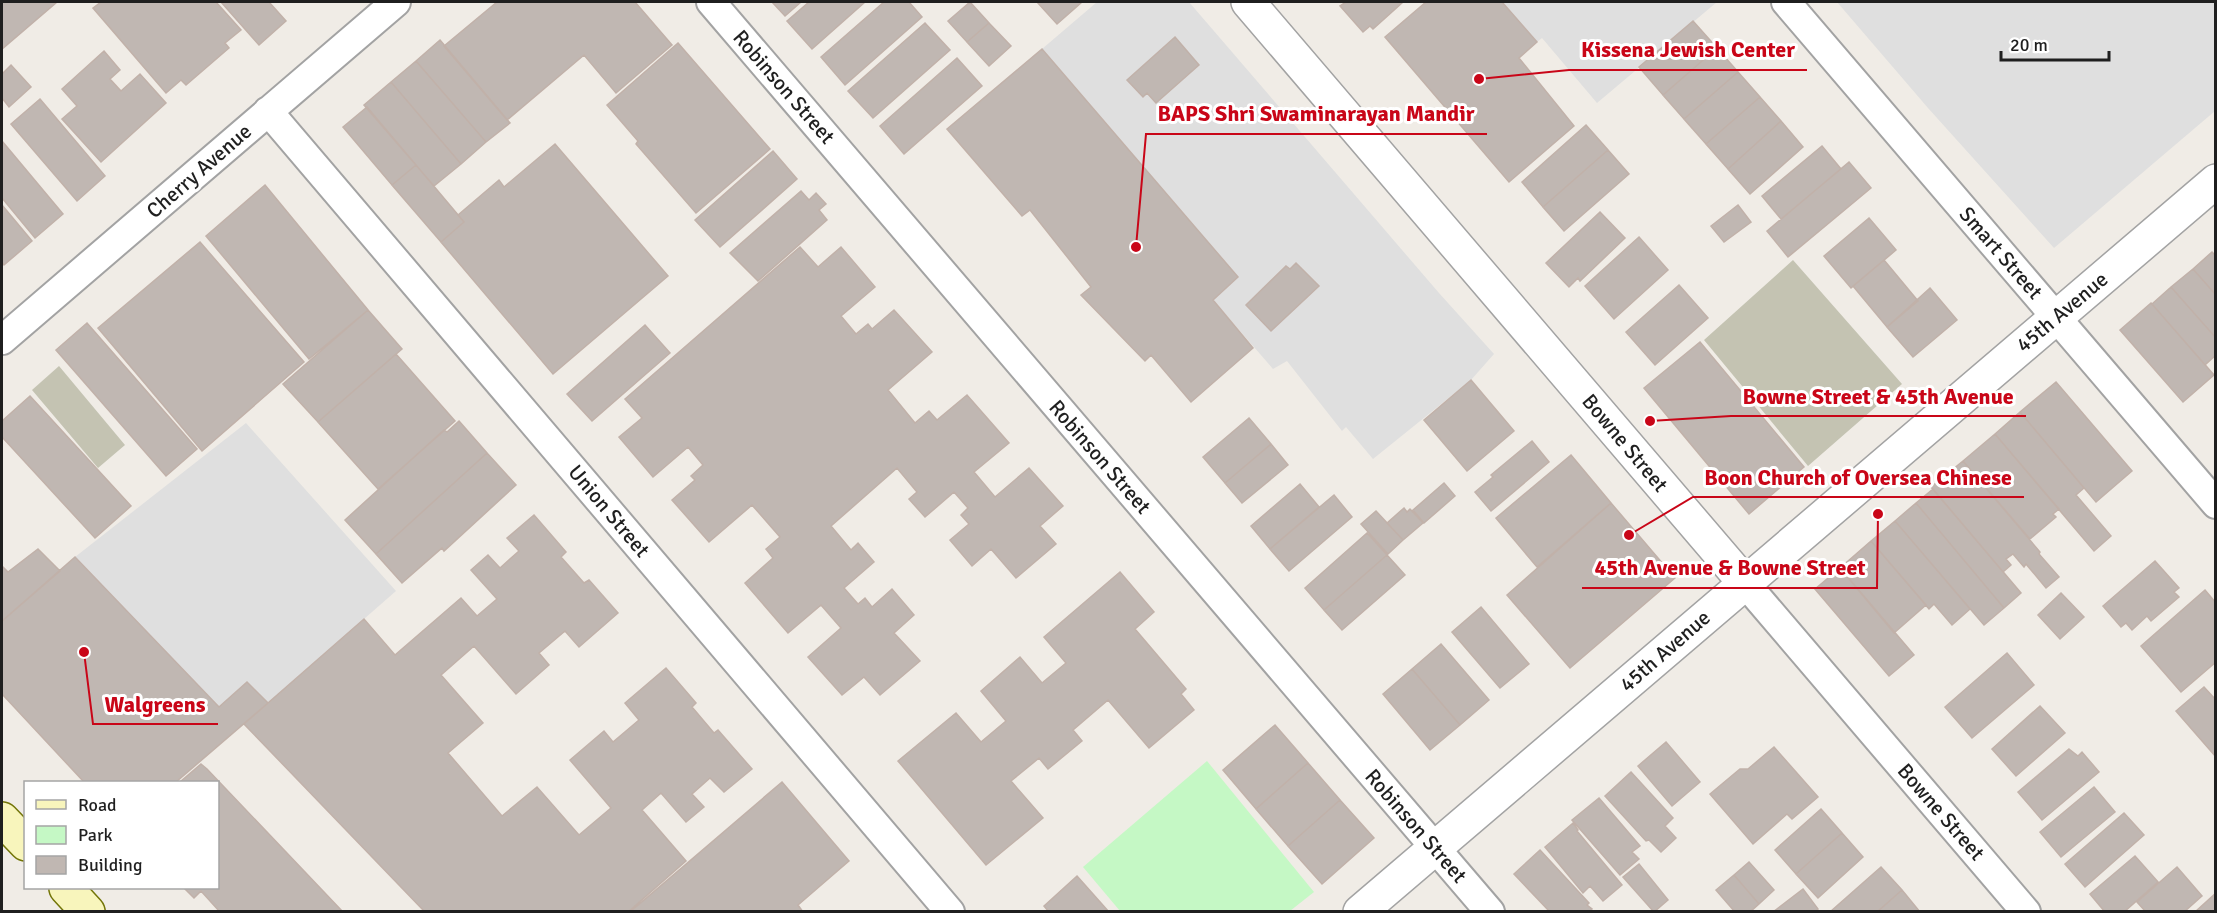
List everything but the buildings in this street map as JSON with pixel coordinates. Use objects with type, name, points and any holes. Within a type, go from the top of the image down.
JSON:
[{"type":"main road","points":[[2,819],[24,842]]},
{"type":"main road","points":[[67,889],[88,912]]},
{"type":"street","name":"Cherry Avenue","points":[[2,340],[396,2]]},
{"type":"street","name":"Robinson Street","points":[[711,2],[1490,912]]},
{"type":"street","name":"Bowne Street","points":[[1248,2],[2026,912]]},
{"type":"street","name":"Smart Street","points":[[1786,2],[2216,504]]},
{"type":"street","name":"Union Street","points":[[268,111],[950,912]]},
{"type":"street","name":"45th Avenue","points":[[1360,912],[2216,181]]},
{"type":"shaded area","points":[[1097,2],[1189,2],[1494,354],[1471,380],[1373,459],[1346,427],[1342,431],[1287,361],[1273,369],[1213,300],[1238,277],[1042,49]]},
{"type":"shaded area","points":[[1502,2],[1717,2],[1597,103],[1542,38],[1537,42]]},
{"type":"shaded area","points":[[1837,2],[2215,2],[2215,111],[2054,248],[1928,108]]},
{"type":"shaded area","points":[[1793,260],[1902,384],[1808,466],[1704,340]]},
{"type":"shaded area","points":[[59,366],[125,445],[98,468],[32,390]]},
{"type":"shaded area","points":[[246,423],[396,591],[268,703],[219,707],[75,557]]},
{"type":"green space","points":[[1207,761],[1314,892],[1290,911],[1120,911],[1083,867]]},
{"type":"place","name":"Kissena Jewish Center","points":[[1479,79]]},
{"type":"place","name":"BAPS Shri Swaminarayan Mandir","points":[[1136,247]]},
{"type":"place","name":"Bowne Street & 45th Avenue","points":[[1650,421]]},
{"type":"place","name":"45th Avenue & Bowne Street","points":[[1878,514]]},
{"type":"place","name":"Boon Church of Oversea Chinese","points":[[1629,535]]},
{"type":"place","name":"Walgreens","points":[[84,652]]}]
